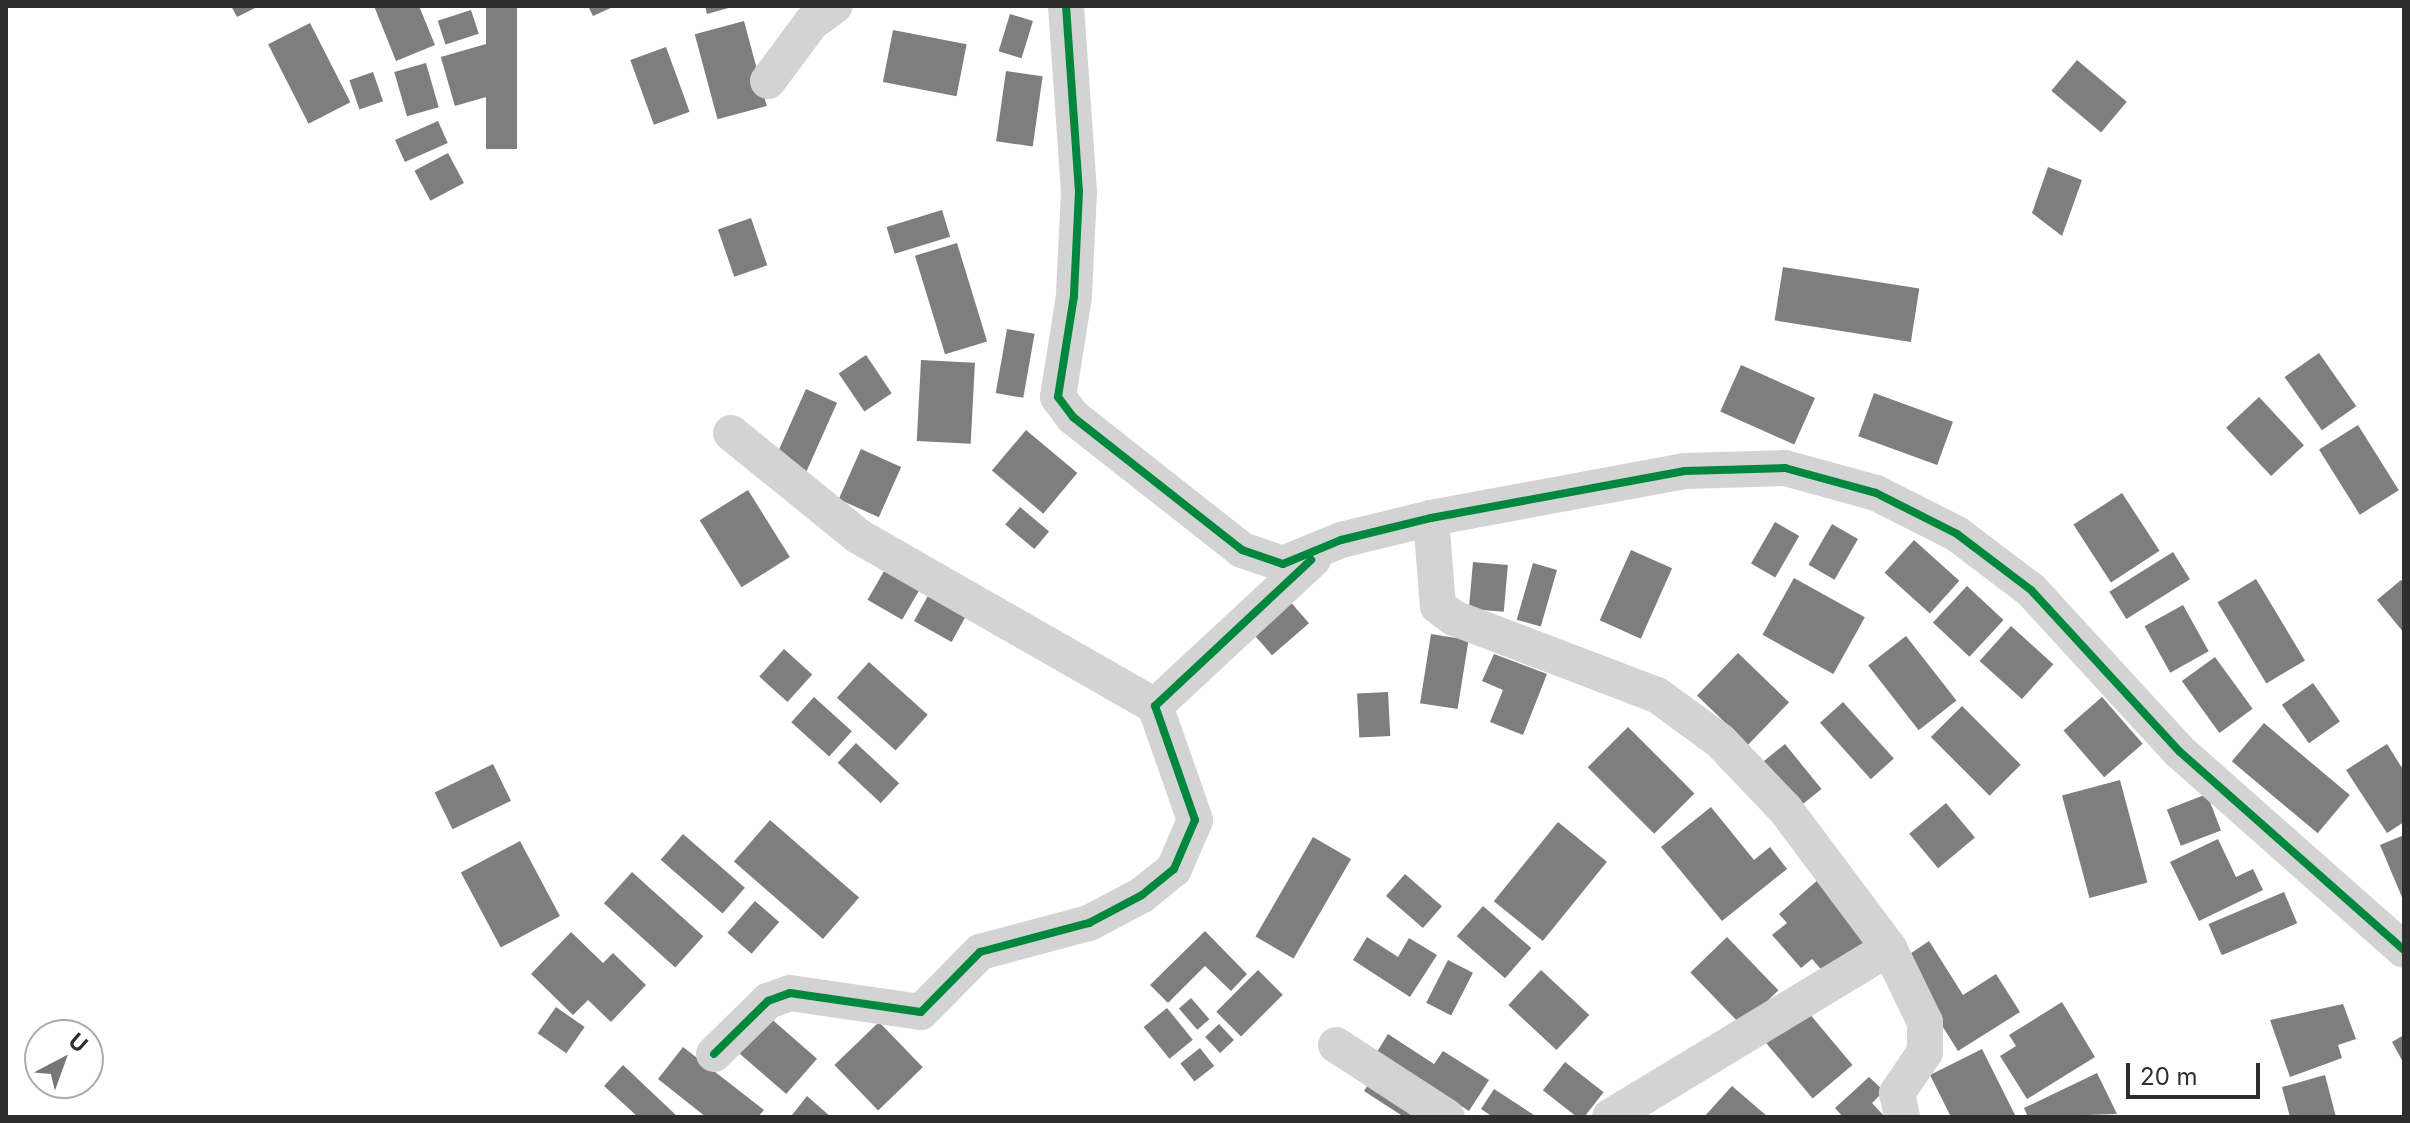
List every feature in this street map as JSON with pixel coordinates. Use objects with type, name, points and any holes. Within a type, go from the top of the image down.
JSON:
[{"type":"street","points":[[768,81],[811,23],[834,6]]},
{"type":"street","points":[[1066,6],[1079,192],[1074,296],[1058,397],[1073,417],[1259,560],[1283,564],[1341,540],[1431,518],[1685,471],[1785,468],[1876,493],[1957,534],[2031,590],[2179,751],[2404,950]]},
{"type":"street","points":[[714,1054],[768,1001],[790,993],[921,1012],[980,952],[1089,923],[1142,895],[1174,869],[1195,820],[1155,706],[858,536],[731,433]]},
{"type":"street","points":[[1431,518],[1438,606],[1454,618],[1612,673],[1720,741],[1785,809],[1889,948],[1928,1031],[1925,1052],[1897,1093],[1902,1117]]},
{"type":"street","points":[[1155,706],[1286,580],[1341,540]]},
{"type":"street","points":[[1610,1117],[1889,948]]},
{"type":"street","points":[[1336,1045],[1447,1117]]},
{"type":"building","points":[[231,6],[259,6],[237,17]]},
{"type":"building","points":[[374,6],[419,6],[435,45],[396,61]]},
{"type":"building","points":[[486,6],[517,6],[517,149],[486,149]]},
{"type":"building","points":[[588,6],[615,6],[593,16]]},
{"type":"building","points":[[705,6],[732,6],[732,7],[707,14]]},
{"type":"building","points":[[471,10],[479,34],[445,45],[438,21]]},
{"type":"building","points":[[1010,14],[1033,21],[1022,58],[999,51]]},
{"type":"building","points":[[744,21],[767,106],[718,119],[695,34]]},
{"type":"building","points":[[310,23],[350,102],[309,124],[268,44]]},
{"type":"building","points":[[893,30],[967,44],[957,96],[883,82]]},
{"type":"building","points":[[486,44],[500,93],[455,106],[441,57]]},
{"type":"building","points":[[666,47],[690,112],[654,125],[630,60]]},
{"type":"building","points":[[2077,60],[2127,102],[2101,132],[2051,91]]},
{"type":"building","points":[[426,63],[439,107],[407,116],[394,72]]},
{"type":"building","points":[[1006,71],[1043,76],[1033,146],[996,141]]},
{"type":"building","points":[[373,72],[383,101],[359,109],[349,80]]},
{"type":"building","points":[[438,121],[448,143],[405,162],[395,140]]},
{"type":"building","points":[[448,153],[464,183],[430,201],[414,171]]},
{"type":"building","points":[[2048,167],[2082,180],[2062,236],[2032,213]]},
{"type":"building","points":[[942,210],[950,237],[895,254],[887,227]]},
{"type":"building","points":[[751,218],[767,265],[734,277],[718,229]]},
{"type":"building","points":[[957,243],[987,341],[945,354],[915,256]]},
{"type":"building","points":[[1783,267],[1919,289],[1911,342],[1775,320]]},
{"type":"building","points":[[1007,329],[1035,334],[1023,398],[996,393]]},
{"type":"building","points":[[2319,353],[2356,406],[2322,430],[2285,377]]},
{"type":"building","points":[[866,355],[892,393],[864,412],[839,373]]},
{"type":"building","points":[[921,360],[975,363],[971,444],[917,441]]},
{"type":"building","points":[[1741,365],[1815,398],[1794,445],[1720,412]]},
{"type":"building","points":[[806,389],[837,403],[807,471],[775,458]]},
{"type":"building","points":[[1874,393],[1953,422],[1937,465],[1858,436]]},
{"type":"building","points":[[2259,397],[2304,445],[2271,476],[2226,428]]},
{"type":"building","points":[[2358,425],[2399,490],[2360,515],[2319,449]]},
{"type":"building","points":[[1026,430],[1077,473],[1043,514],[992,471]]},
{"type":"building","points":[[861,449],[901,467],[879,517],[839,499]]},
{"type":"building","points":[[748,490],[790,557],[742,587],[700,520]]},
{"type":"building","points":[[2122,493],[2160,551],[2111,582],[2073,525]]},
{"type":"building","points":[[1020,507],[1049,531],[1034,549],[1005,525]]},
{"type":"building","points":[[1775,522],[1799,536],[1775,578],[1751,564]]},
{"type":"building","points":[[1832,524],[1858,539],[1834,580],[1808,565]]},
{"type":"building","points":[[1914,540],[1959,581],[1930,614],[1885,573]]},
{"type":"building","points":[[1631,550],[1672,568],[1641,639],[1600,620]]},
{"type":"building","points":[[2173,552],[2190,579],[2126,619],[2109,592]]},
{"type":"building","points":[[1473,562],[1508,565],[1504,612],[1469,609]]},
{"type":"building","points":[[1533,563],[1557,570],[1541,627],[1517,620]]},
{"type":"building","points":[[887,566],[922,586],[902,620],[868,600]]},
{"type":"building","points":[[1794,578],[1865,617],[1833,674],[1762,635]]},
{"type":"building","points":[[2256,579],[2305,660],[2266,684],[2217,602]]},
{"type":"building","points":[[2401,580],[2404,583],[2404,633],[2377,600]]},
{"type":"building","points":[[1967,586],[2004,620],[1969,657],[1933,623]]},
{"type":"building","points":[[929,594],[967,615],[952,642],[914,621]]},
{"type":"building","points":[[1288,599],[1309,623],[1272,655],[1251,631]]},
{"type":"building","points":[[2183,605],[2209,651],[2170,673],[2145,626]]},
{"type":"building","points":[[2011,626],[2053,664],[2022,699],[1980,661]]},
{"type":"building","points":[[1431,634],[1469,640],[1458,709],[1420,703]]},
{"type":"building","points":[[1906,636],[1956,701],[1919,730],[1868,666]]},
{"type":"building","points":[[784,649],[812,674],[787,702],[759,676]]},
{"type":"building","points":[[1738,653],[1789,702],[1748,745],[1697,695]]},
{"type":"building","points":[[1494,654],[1547,674],[1523,735],[1490,722],[1503,690],[1482,681]]},
{"type":"building","points":[[2215,657],[2253,709],[2219,733],[2182,681]]},
{"type":"building","points":[[869,662],[928,715],[896,751],[837,698]]},
{"type":"building","points":[[2313,683],[2340,722],[2309,743],[2282,705]]},
{"type":"building","points":[[1388,692],[1390,736],[1359,738],[1357,694]]},
{"type":"building","points":[[814,697],[852,731],[829,756],[791,722]]},
{"type":"building","points":[[2102,697],[2143,744],[2104,777],[2064,730]]},
{"type":"building","points":[[1843,702],[1894,758],[1871,779],[1820,723]]},
{"type":"building","points":[[1962,706],[2021,765],[1990,796],[1931,737]]},
{"type":"building","points":[[2264,723],[2350,795],[2318,833],[2232,761]]},
{"type":"building","points":[[1628,727],[1694,793],[1654,834],[1588,767]]},
{"type":"building","points":[[856,743],[899,783],[881,803],[838,763]]},
{"type":"building","points":[[1785,744],[1822,789],[1794,811],[1758,766]]},
{"type":"building","points":[[2387,744],[2404,771],[2404,822],[2387,833],[2346,770]]},
{"type":"building","points":[[493,764],[511,801],[453,829],[435,792]]},
{"type":"building","points":[[2120,780],[2147,882],[2089,898],[2062,796]]},
{"type":"building","points":[[2207,794],[2221,830],[2181,846],[2167,809]]},
{"type":"building","points":[[1946,803],[1975,837],[1938,868],[1909,834]]},
{"type":"building","points":[[1711,807],[1754,860],[1770,847],[1787,869],[1722,921],[1661,847]]},
{"type":"building","points":[[770,820],[859,897],[823,939],[734,862]]},
{"type":"building","points":[[1558,822],[1607,862],[1543,941],[1494,901]]},
{"type":"building","points":[[683,834],[745,888],[723,913],[661,860]]},
{"type":"building","points":[[2404,835],[2404,902],[2380,845]]},
{"type":"building","points":[[1313,837],[1351,859],[1294,959],[1256,937]]},
{"type":"building","points":[[2218,839],[2236,877],[2253,869],[2263,890],[2199,921],[2170,862]]},
{"type":"building","points":[[520,841],[560,916],[501,948],[461,872]]},
{"type":"building","points":[[632,872],[703,936],[675,967],[604,903]]},
{"type":"building","points":[[1405,874],[1442,906],[1423,928],[1386,896]]},
{"type":"building","points":[[1820,878],[1871,937],[1827,976],[1812,959],[1801,968],[1772,935],[1787,923],[1779,914]]},
{"type":"building","points":[[2284,892],[2297,923],[2222,955],[2209,924]]},
{"type":"building","points":[[755,901],[779,922],[752,954],[727,933]]},
{"type":"building","points":[[1483,906],[1531,948],[1505,978],[1457,936]]},
{"type":"building","points":[[1205,931],[1247,974],[1231,991],[1205,966],[1168,1003],[1150,985]]},
{"type":"building","points":[[571,932],[603,963],[613,953],[646,985],[611,1022],[588,1000],[573,1015],[531,974]]},
{"type":"building","points":[[1367,937],[1398,957],[1409,938],[1437,955],[1410,997],[1353,960]]},
{"type":"building","points":[[1727,937],[1778,990],[1742,1026],[1690,972]]},
{"type":"building","points":[[1929,941],[1963,995],[1996,974],[2020,1012],[1958,1051],[1901,960]]},
{"type":"building","points":[[1448,960],[1473,973],[1451,1015],[1426,1003]]},
{"type":"building","points":[[1258,970],[1283,995],[1241,1036],[1216,1012]]},
{"type":"building","points":[[1541,970],[1589,1015],[1557,1050],[1508,1005]]},
{"type":"building","points":[[1191,998],[1209,1019],[1197,1030],[1179,1008]]},
{"type":"building","points":[[2062,1002],[2095,1057],[2027,1099],[2000,1056],[2016,1046],[2009,1035]]},
{"type":"building","points":[[2343,1004],[2356,1039],[2338,1045],[2342,1058],[2290,1077],[2270,1020]]},
{"type":"building","points":[[1803,1006],[1852,1065],[1813,1098],[1763,1039]]},
{"type":"building","points":[[556,1007],[585,1027],[566,1053],[538,1033]]},
{"type":"building","points":[[1167,1008],[1193,1040],[1169,1059],[1144,1027]]},
{"type":"building","points":[[768,1016],[817,1059],[786,1094],[737,1051]]},
{"type":"building","points":[[879,1022],[923,1067],[878,1110],[834,1065]]},
{"type":"building","points":[[1219,1024],[1234,1040],[1220,1053],[1205,1037]]},
{"type":"building","points":[[1388,1034],[1434,1064],[1443,1051],[1489,1080],[1469,1111],[1377,1052]]},
{"type":"building","points":[[2404,1035],[2404,1064],[2392,1042]]},
{"type":"building","points":[[683,1047],[764,1110],[758,1117],[706,1117],[658,1079]]},
{"type":"building","points":[[1200,1048],[1214,1066],[1194,1082],[1180,1063]]},
{"type":"building","points":[[1982,1049],[2016,1117],[1951,1117],[1930,1075]]},
{"type":"building","points":[[1565,1062],[1604,1092],[1584,1117],[1577,1117],[1543,1090]]},
{"type":"building","points":[[623,1065],[678,1117],[638,1117],[604,1086]]},
{"type":"building","points":[[2097,1073],[2117,1114],[2028,1117],[2024,1108]]},
{"type":"building","points":[[1375,1074],[1442,1117],[1404,1117],[1364,1091]]},
{"type":"building","points":[[2325,1075],[2336,1117],[2290,1117],[2282,1087]]},
{"type":"building","points":[[1869,1077],[1884,1091],[1872,1103],[1885,1117],[1843,1117],[1835,1108]]},
{"type":"building","points":[[1732,1086],[1768,1117],[1704,1117]]},
{"type":"building","points":[[1494,1089],[1537,1117],[1493,1117],[1481,1109]]},
{"type":"building","points":[[807,1096],[831,1117],[792,1115]]},
{"type":"cycle path","points":[[1066,6],[1079,192],[1074,296],[1058,397],[1073,417],[1242,550],[1283,564],[1341,540],[1431,518],[1685,471],[1785,468],[1876,493],[1957,534],[2031,590],[2179,751],[2404,950]]},
{"type":"cycle path","points":[[714,1054],[768,1001],[790,993],[921,1012],[980,952],[1089,923],[1142,895],[1174,869],[1195,820],[1155,706],[1311,560]]}]
